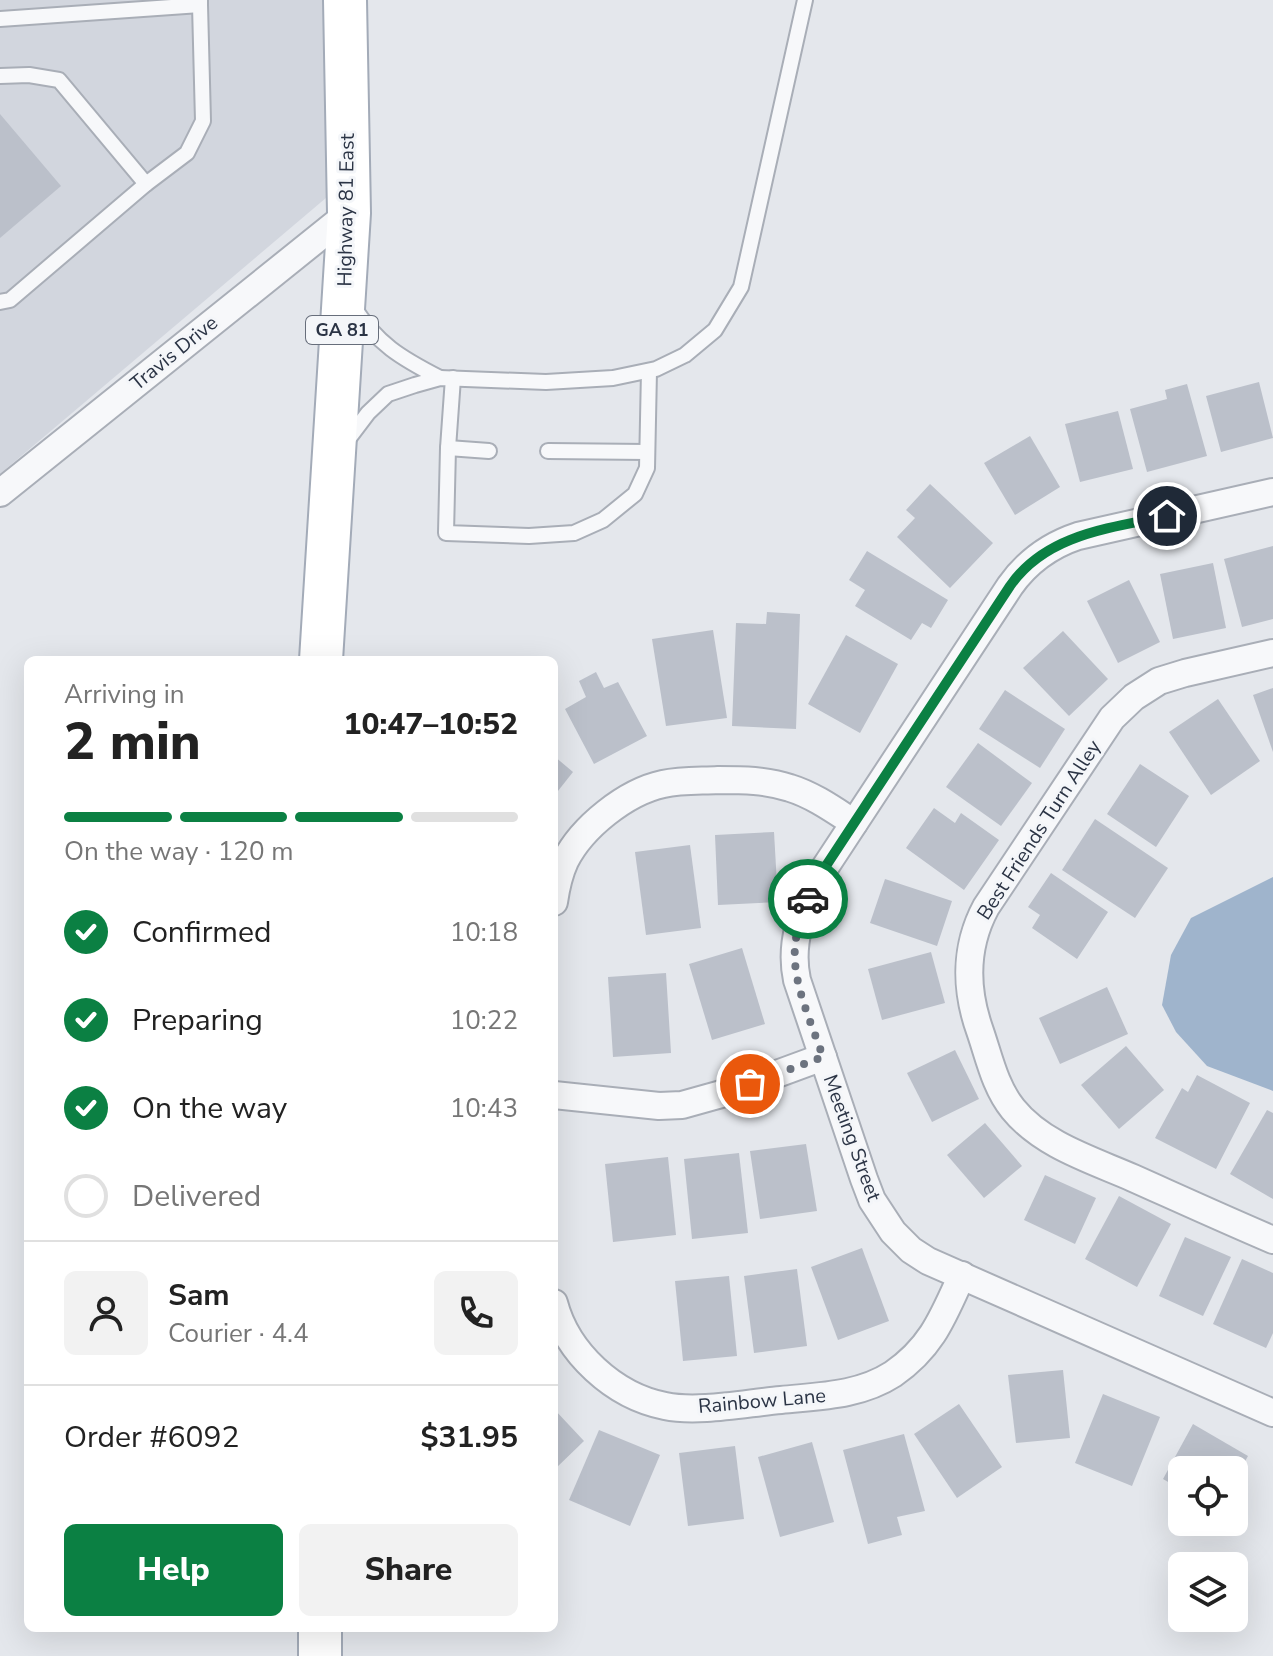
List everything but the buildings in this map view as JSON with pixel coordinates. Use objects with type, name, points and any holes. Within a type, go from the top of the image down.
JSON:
[{"type":"main road","name":"Highway 81 East","points":[[321,656],[349,213],[345,0]]},
{"type":"main road","points":[[320,1632],[320,1656]]},
{"type":"street","name":"Travis Drive","points":[[0,493],[349,213]]},
{"type":"street","name":"Meeting Street","points":[[1273,492],[1078,536],[1062,542],[1030,563],[1010,586],[813,889],[803,912],[794,963],[864,1179],[881,1217],[911,1250],[928,1261],[1273,1413]]},
{"type":"street","name":"Best Friends Turn Alley","points":[[1273,653],[1159,681],[1134,697],[1112,718],[982,914],[971,950],[969,980],[972,1007],[999,1086],[1012,1108],[1031,1128],[1065,1148],[1273,1240]]},
{"type":"street","points":[[558,882],[566,859],[584,834],[621,802],[666,783],[748,780],[777,784],[802,792],[854,823]]},
{"type":"street","points":[[558,1095],[659,1106],[682,1105],[725,1093],[823,1057]]},
{"type":"street","name":"Rainbow Lane","points":[[558,1315],[571,1342],[586,1362],[622,1388],[650,1402],[694,1408],[840,1394],[889,1376],[910,1360],[929,1341],[962,1275]]},
{"type":"lane","points":[[334,458],[368,413],[388,394],[447,378],[546,382],[613,378],[649,371],[685,355],[715,330],[741,287],[805,0]]},
{"type":"lane","points":[[0,19],[200,2],[203,121],[187,153],[10,300],[0,302]]},
{"type":"lane","points":[[0,76],[29,75],[59,80],[146,184]]},
{"type":"lane","points":[[344,293],[377,337],[405,360],[447,378]]},
{"type":"lane","points":[[447,378],[446,533],[529,536],[574,533],[603,520],[635,494],[647,468],[649,371]]},
{"type":"lane","points":[[448,448],[489,451]]},
{"type":"lane","points":[[548,451],[647,452]]},
{"type":"shaded area","points":[[0,0],[339,0],[333,192],[0,474]]},
{"type":"water","points":[[1273,877],[1273,1091],[1207,1066],[1176,1032],[1162,1005],[1171,955],[1191,918]]},
{"type":"way so far","points":[[750,1084],[823,1057],[794,963],[796,935],[808,899]]},
{"type":"route","points":[[808,899],[818,878],[1016,577],[1030,563],[1062,542],[1167,516]]}]
